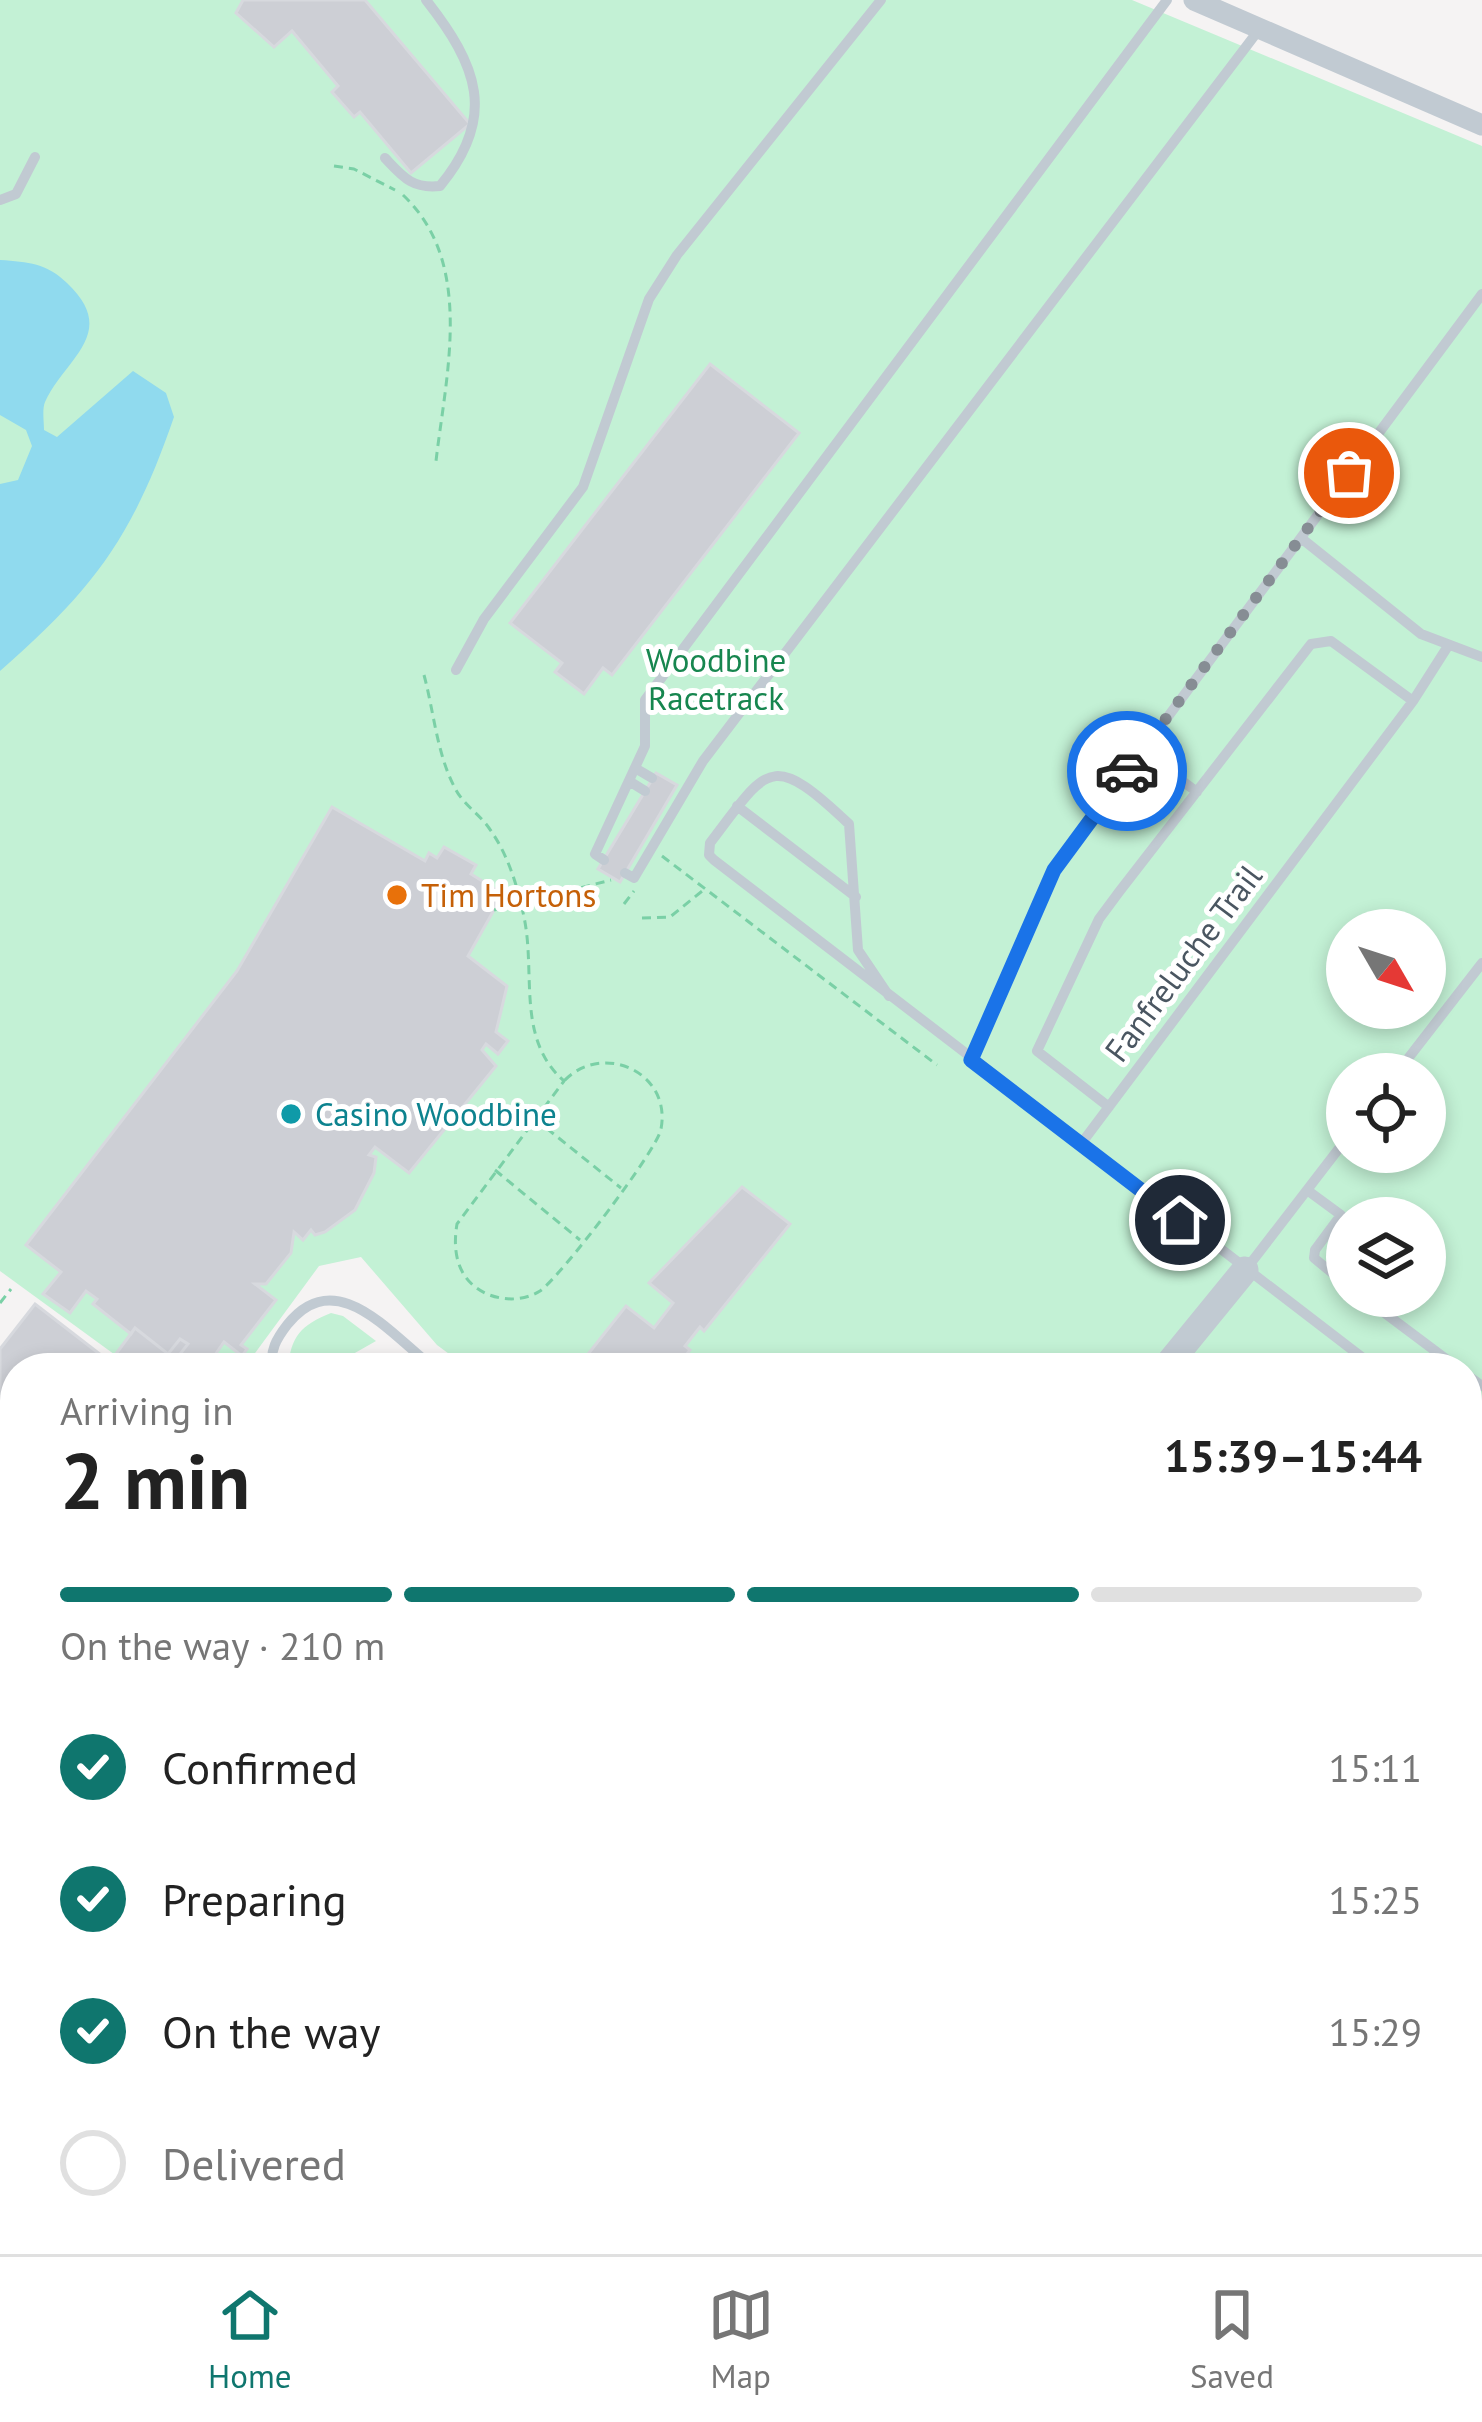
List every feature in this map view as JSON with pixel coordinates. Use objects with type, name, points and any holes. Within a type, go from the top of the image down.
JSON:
[{"type":"street","points":[[1194,0],[1482,125]]},
{"type":"street","points":[[1177,1353],[1246,1270]]},
{"type":"lane","points":[[385,158],[421,188],[440,186],[476,127],[474,84],[459,43],[426,0]]},
{"type":"lane","points":[[456,670],[484,619],[583,487],[649,298],[677,255],[880,0]]},
{"type":"lane","points":[[605,850],[623,793],[645,746],[645,700],[1167,0]]},
{"type":"lane","points":[[629,875],[674,799],[1258,31]]},
{"type":"lane","points":[[0,200],[16,194],[35,157]]},
{"type":"lane","points":[[971,1060],[1054,870],[1482,294]]},
{"type":"lane","points":[[1301,538],[1421,634],[1482,657]]},
{"type":"lane","points":[[1109,1106],[1036,1052],[1099,919],[1311,644],[1331,641],[1413,701]]},
{"type":"lane","name":"Fanfreluche Trail","points":[[1081,1144],[1413,701],[1448,646]]},
{"type":"lane","points":[[1142,751],[1197,792]]},
{"type":"lane","points":[[623,793],[649,784],[635,768]]},
{"type":"lane","points":[[889,996],[858,950],[854,839],[836,812],[785,774],[769,774],[753,784],[710,843],[709,855],[889,996],[971,1060],[1356,1353]]},
{"type":"lane","points":[[623,793],[635,808]]},
{"type":"lane","points":[[737,806],[856,897]]},
{"type":"lane","points":[[1412,1053],[1482,962]]},
{"type":"lane","points":[[1246,1270],[1326,1165]]},
{"type":"lane","points":[[1307,1190],[1326,1204]]},
{"type":"lane","points":[[1326,1235],[1315,1250],[1315,1258],[1326,1267]]},
{"type":"lane","points":[[272,1353],[296,1314],[323,1298],[346,1298],[415,1353]]},
{"type":"lane","points":[[1390,1317],[1438,1353]]},
{"type":"path","points":[[334,166],[355,169],[406,198],[438,244],[451,314],[436,461]]},
{"type":"path","points":[[424,675],[444,766],[458,795],[488,827],[509,862],[520,901],[534,1036],[547,1066],[564,1081]]},
{"type":"path","points":[[663,855],[937,1065]]},
{"type":"path","points":[[494,910],[608,878],[634,891],[624,904]]},
{"type":"path","points":[[642,918],[670,917],[707,887]]},
{"type":"path","points":[[588,1064],[624,1064],[652,1084],[660,1101],[660,1136],[544,1289],[510,1300],[476,1288],[464,1276],[454,1242],[465,1209],[564,1081],[588,1064]]},
{"type":"path","points":[[535,1119],[622,1190]]},
{"type":"path","points":[[495,1170],[581,1241]]},
{"type":"path","points":[[0,1303],[10,1289]]},
{"type":"green space","name":"Woodbine Racetrack","points":[[0,0],[1132,0],[1482,146],[1482,1353],[448,1353],[361,1257],[319,1266],[255,1353],[112,1353],[0,1271]]},
{"type":"green space","points":[[331,1313],[343,1316],[376,1341],[355,1353],[291,1353],[299,1333]]},
{"type":"water","points":[[0,260],[52,271],[82,301],[89,316],[83,345],[45,402],[44,430],[57,437],[133,371],[166,393],[174,417],[143,495],[107,558],[62,613],[0,671],[0,484],[18,480],[32,446],[26,430],[0,415]]},
{"type":"building","points":[[243,0],[365,0],[470,124],[411,173],[360,112],[354,117],[332,92],[338,86],[292,31],[274,47],[236,13]]},
{"type":"building","name":"Woodbine Racetrack","points":[[710,364],[799,433],[612,675],[603,668],[584,694],[555,672],[562,663],[510,623]]},
{"type":"building","points":[[656,773],[677,785],[620,882],[598,869]]},
{"type":"building","name":"Casino Woodbine","points":[[332,807],[425,861],[429,853],[437,858],[444,847],[476,865],[471,874],[503,894],[468,956],[507,986],[496,1032],[508,1041],[498,1054],[486,1044],[482,1050],[496,1066],[409,1173],[375,1147],[369,1155],[376,1157],[374,1173],[355,1210],[325,1232],[315,1235],[311,1230],[303,1240],[294,1232],[291,1253],[266,1284],[255,1284],[276,1300],[241,1345],[247,1349],[244,1353],[224,1342],[216,1353],[181,1353],[188,1344],[180,1339],[167,1353],[135,1328],[131,1334],[93,1304],[97,1299],[86,1291],[70,1313],[43,1294],[61,1272],[26,1245],[237,971]]},
{"type":"building","points":[[742,1187],[790,1224],[704,1331],[700,1327],[685,1346],[688,1353],[589,1353],[626,1306],[654,1328],[673,1303],[649,1283]]},
{"type":"building","points":[[35,1304],[98,1353],[0,1353]]},
{"type":"building","points":[[135,1328],[167,1353],[117,1353]]},
{"type":"building","points":[[180,1339],[188,1344],[181,1353],[169,1353]]},
{"type":"way so far","points":[[1127,771],[1349,473]]},
{"type":"place","name":"Tim Hortons","points":[[397,895]]},
{"type":"place","name":"Casino Woodbine","points":[[291,1114]]},
{"type":"route","points":[[1127,771],[1054,870],[971,1060],[1180,1220]]}]
